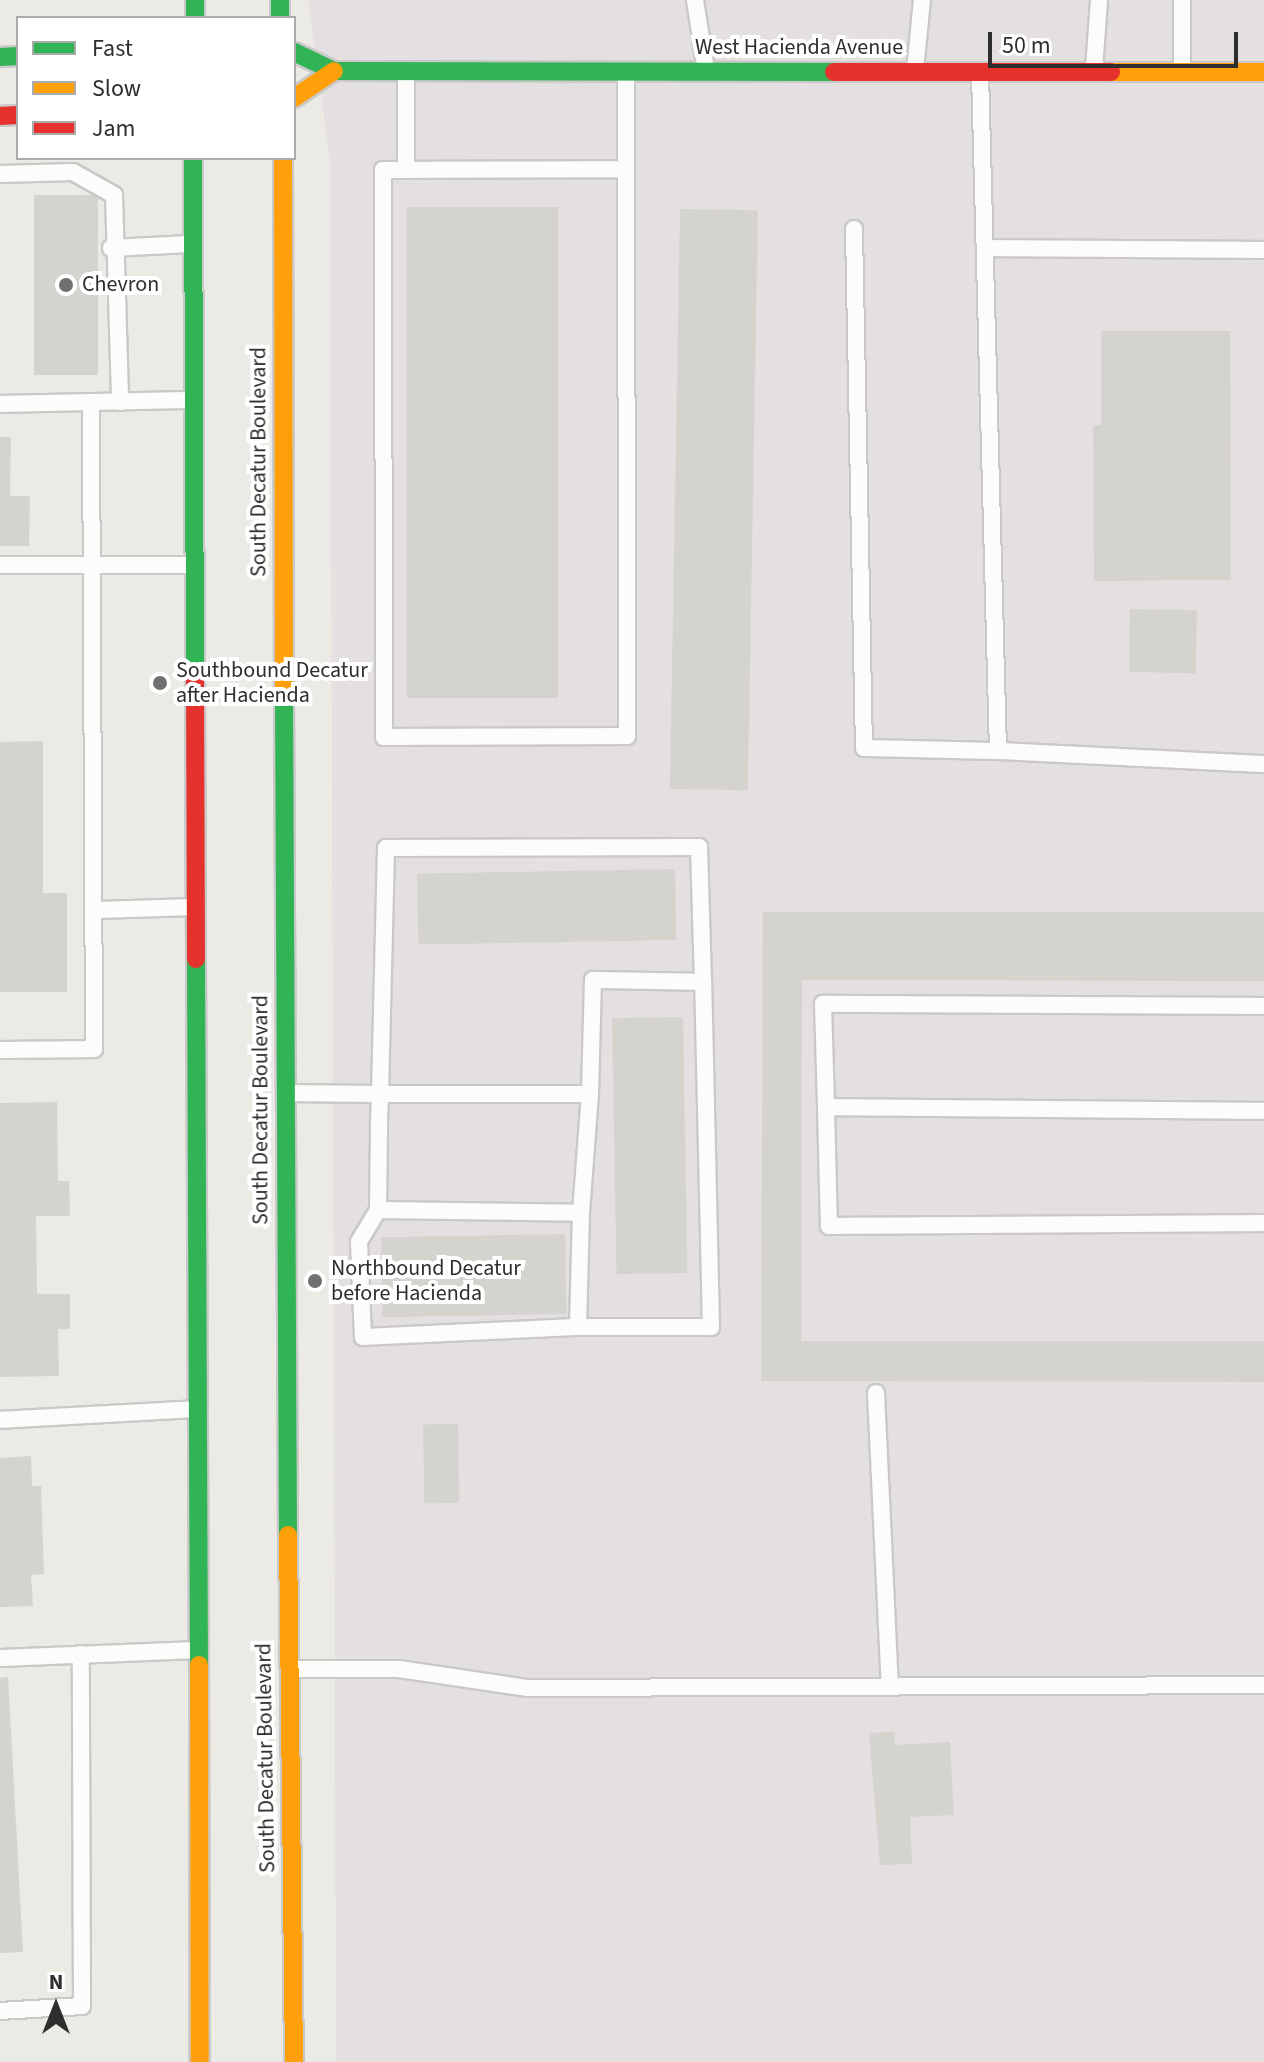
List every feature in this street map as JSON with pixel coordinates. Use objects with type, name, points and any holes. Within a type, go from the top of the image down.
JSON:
[{"type":"main road","name":"West Hacienda Avenue","points":[[296,53],[334,71],[1264,72]]},
{"type":"main road","points":[[296,97],[334,71]]},
{"type":"main road","points":[[193,160],[200,2062]]},
{"type":"main road","name":"South Decatur Boulevard","points":[[283,160],[285,1093],[294,2062]]},
{"type":"lane","points":[[695,0],[706,72]]},
{"type":"lane","points":[[914,72],[922,0]]},
{"type":"lane","points":[[1094,72],[1099,0]]},
{"type":"lane","points":[[1182,0],[1182,72]]},
{"type":"lane","points":[[406,71],[406,170]]},
{"type":"lane","points":[[626,71],[627,736],[384,737],[383,170],[626,169]]},
{"type":"lane","points":[[980,72],[998,751]]},
{"type":"lane","points":[[0,174],[73,172],[114,195],[111,248],[120,402]]},
{"type":"lane","points":[[854,229],[864,748],[1264,764]]},
{"type":"lane","points":[[111,248],[193,244]]},
{"type":"lane","points":[[985,248],[1264,250]]},
{"type":"lane","points":[[0,404],[194,400]]},
{"type":"lane","points":[[0,1050],[94,1049],[97,910],[91,403]]},
{"type":"lane","points":[[0,565],[194,565]]},
{"type":"lane","points":[[699,847],[703,982],[711,1327],[578,1327],[363,1337],[359,1242],[378,1210],[386,848],[699,847]]},
{"type":"lane","points":[[97,910],[196,907]]},
{"type":"lane","points":[[578,1327],[593,980],[703,982]]},
{"type":"lane","points":[[1264,1006],[823,1004],[829,1226],[1264,1223]]},
{"type":"lane","points":[[285,1093],[590,1094]]},
{"type":"lane","points":[[826,1107],[1264,1111]]},
{"type":"lane","points":[[378,1210],[581,1213]]},
{"type":"lane","points":[[876,1393],[890,1687]]},
{"type":"lane","points":[[0,1420],[198,1409]]},
{"type":"lane","points":[[0,1658],[199,1650]]},
{"type":"lane","points":[[0,2011],[82,2006],[81,1654]]},
{"type":"lane","points":[[289,1669],[399,1669],[527,1688],[1264,1685]]},
{"type":"shaded area","points":[[308,0],[1264,0],[1264,2062],[336,2062],[330,160]]},
{"type":"building","name":"Chevron","points":[[34,195],[98,195],[98,375],[34,375]]},
{"type":"building","points":[[407,207],[558,207],[558,698],[407,698]]},
{"type":"building","points":[[680,209],[758,210],[748,790],[670,789]]},
{"type":"building","points":[[1101,331],[1230,331],[1231,580],[1094,581],[1093,425],[1101,425]]},
{"type":"building","points":[[0,437],[11,437],[10,496],[30,496],[29,546],[0,546]]},
{"type":"building","points":[[1130,609],[1197,610],[1196,673],[1129,672]]},
{"type":"building","points":[[43,741],[43,893],[67,893],[67,992],[0,992],[0,742]]},
{"type":"building","points":[[675,869],[676,940],[418,944],[417,874]]},
{"type":"building","points":[[763,912],[1264,912],[1264,981],[802,980],[801,1341],[1264,1341],[1264,1382],[761,1381]]},
{"type":"building","points":[[683,1017],[687,1273],[616,1274],[612,1018]]},
{"type":"building","points":[[57,1102],[58,1181],[69,1181],[70,1216],[36,1216],[37,1294],[70,1294],[70,1329],[58,1329],[59,1376],[0,1377],[0,1103]]},
{"type":"building","points":[[565,1234],[566,1314],[382,1317],[381,1237]]},
{"type":"building","points":[[458,1424],[459,1503],[424,1504],[423,1425]]},
{"type":"building","points":[[31,1456],[32,1486],[41,1486],[44,1574],[31,1575],[33,1606],[0,1607],[0,1458]]},
{"type":"building","points":[[8,1677],[23,1952],[0,1953],[0,1678]]},
{"type":"building","points":[[895,1732],[895,1745],[950,1742],[954,1815],[910,1817],[912,1864],[880,1865],[869,1733]]},
{"type":"traffic: fast","points":[[195,0],[195,16]]},
{"type":"traffic: fast","points":[[280,0],[280,16]]},
{"type":"traffic: fast","points":[[296,53],[334,71],[834,72]]},
{"type":"traffic: fast","points":[[0,57],[16,56]]},
{"type":"traffic: fast","points":[[193,160],[195,676]]},
{"type":"traffic: fast","points":[[284,694],[288,1535]]},
{"type":"traffic: fast","points":[[196,959],[199,1665]]},
{"type":"traffic: slow","points":[[296,97],[334,71]]},
{"type":"traffic: slow","points":[[1111,72],[1264,72]]},
{"type":"traffic: slow","points":[[283,160],[284,694]]},
{"type":"traffic: slow","points":[[288,1535],[294,2062]]},
{"type":"traffic: slow","points":[[199,1665],[200,2062]]},
{"type":"traffic: jam","points":[[834,72],[1111,72]]},
{"type":"traffic: jam","points":[[0,116],[16,115]]},
{"type":"traffic: jam","points":[[195,676],[196,959]]},
{"type":"place","name":"Chevron","points":[[66,285]]},
{"type":"place","name":"Southbound Decatur after Hacienda","points":[[160,683]]},
{"type":"place","name":"Northbound Decatur before Hacienda","points":[[315,1281]]}]
